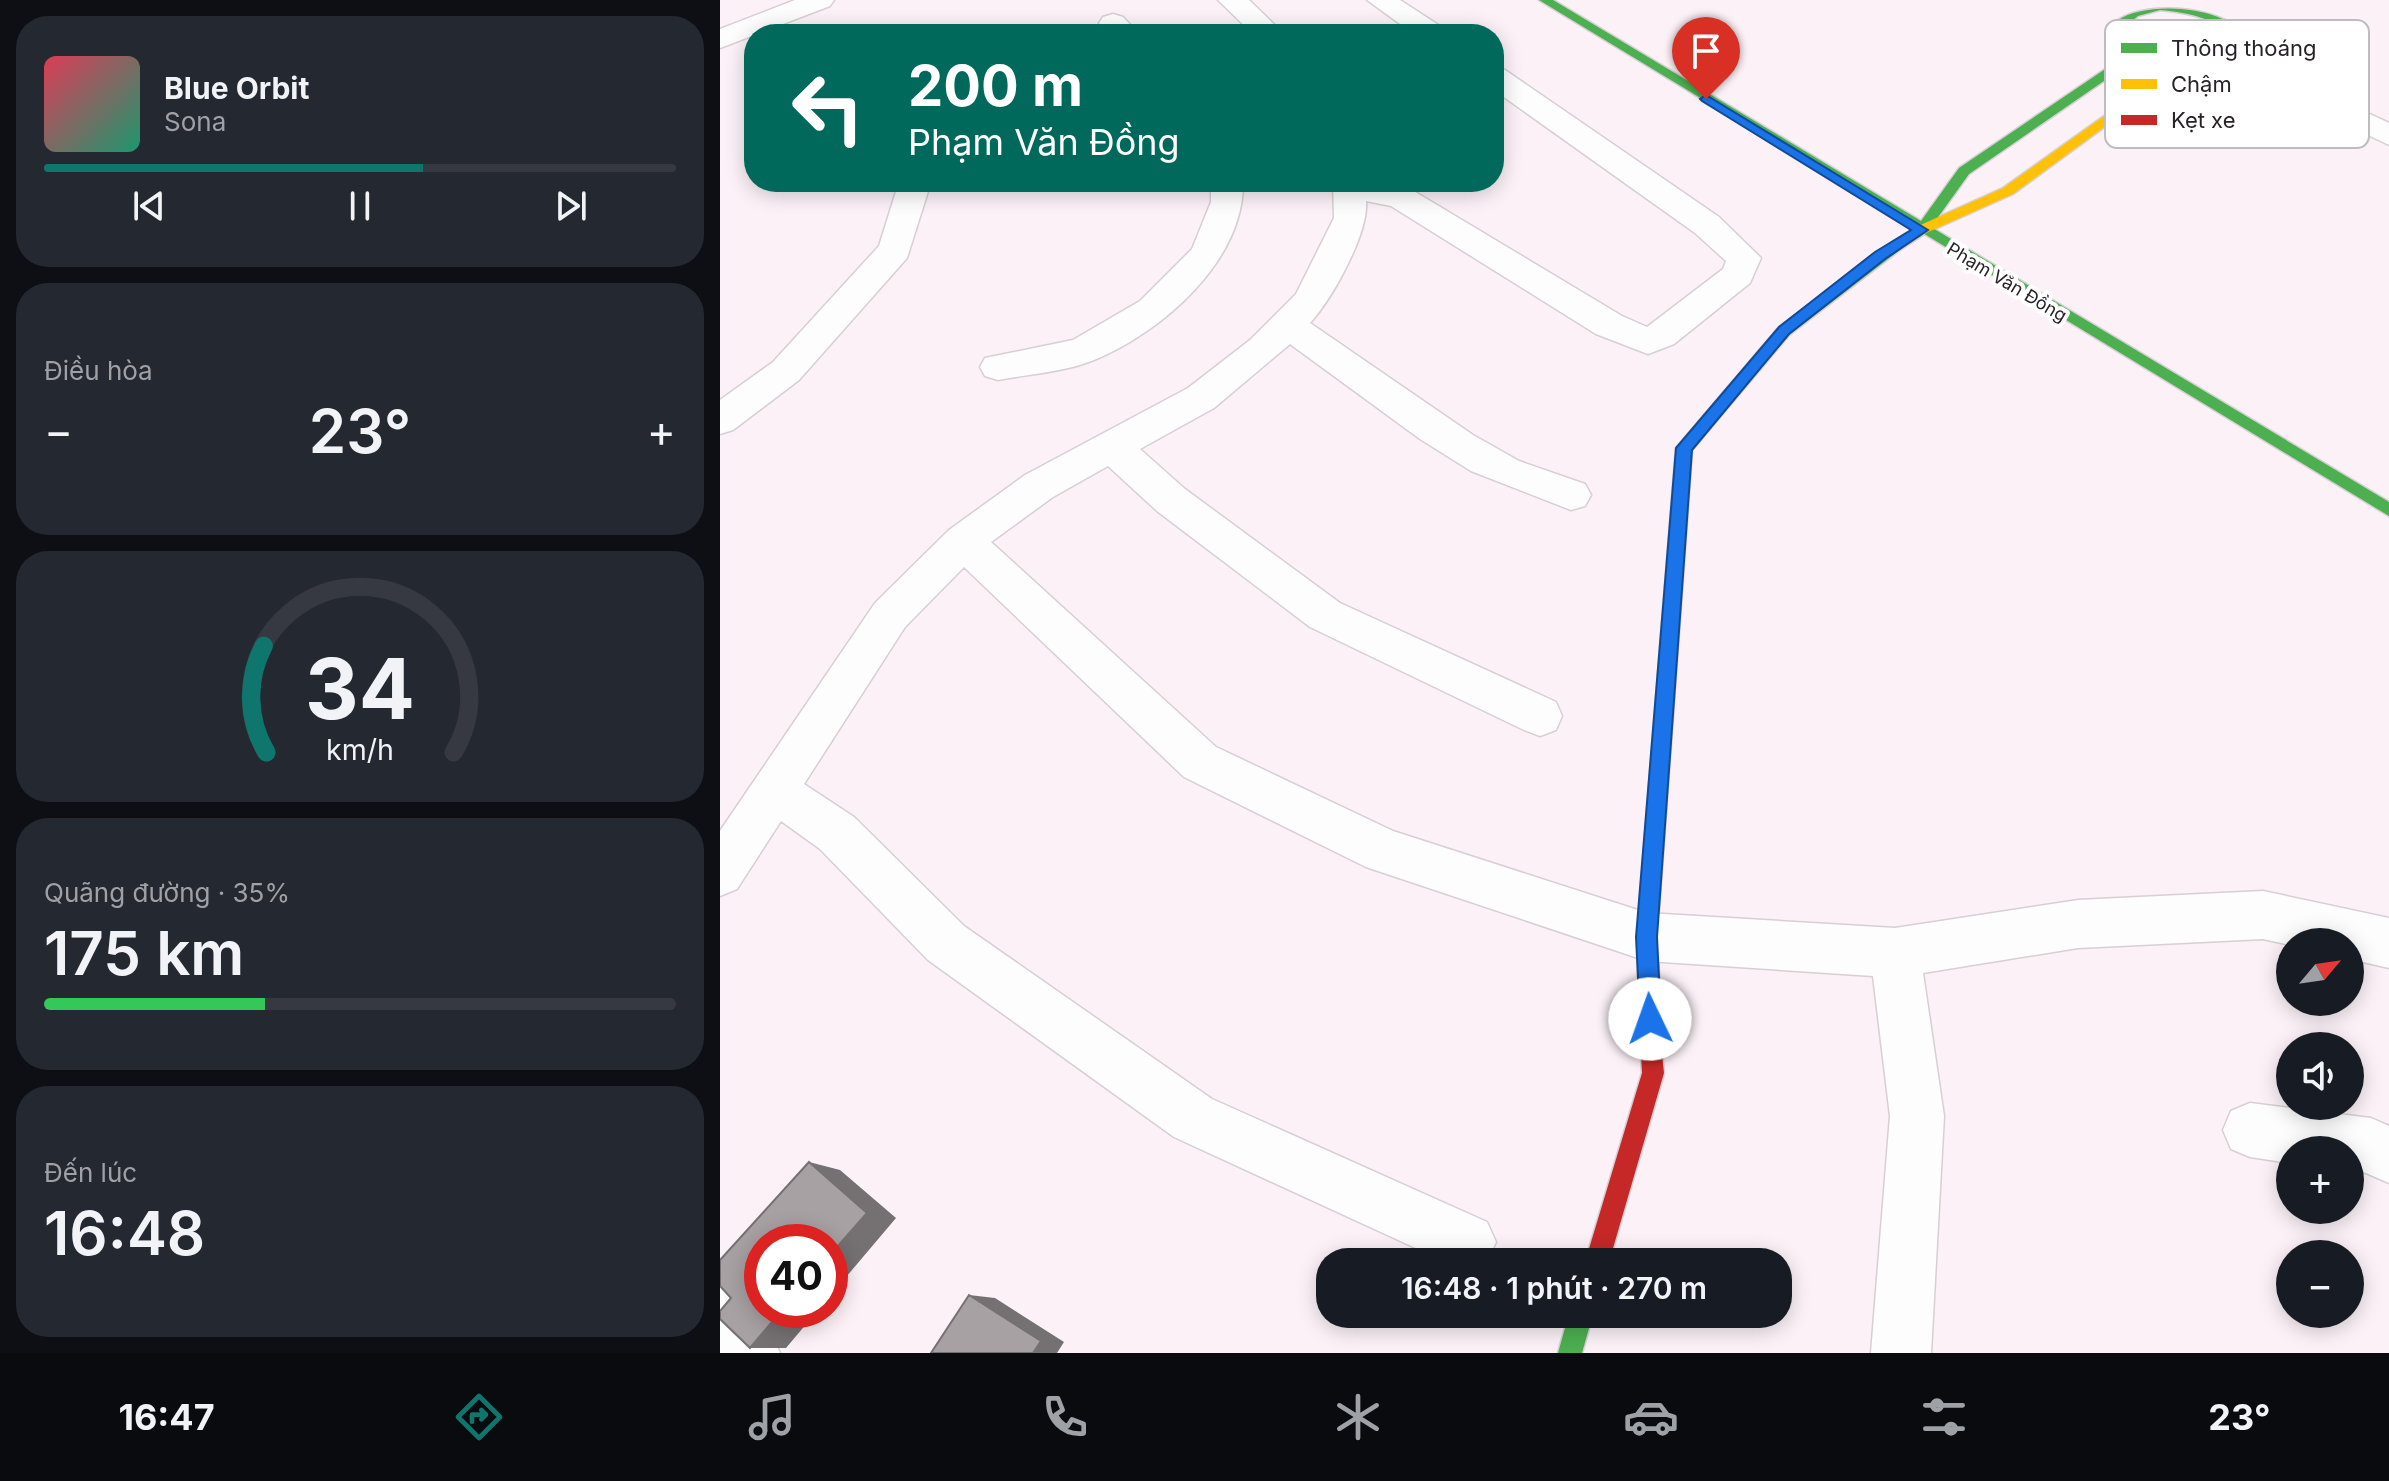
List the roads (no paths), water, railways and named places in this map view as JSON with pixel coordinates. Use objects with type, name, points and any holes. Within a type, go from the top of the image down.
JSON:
[{"type":"street","points":[[758,24],[820,0]]},
{"type":"street","points":[[1232,0],[1259,24]]},
{"type":"street","points":[[1381,0],[1418,24]]},
{"type":"street","name":"Phạm Văn Đồng","points":[[1545,0],[2389,510]]},
{"type":"street","points":[[2215,18],[2225,0]]},
{"type":"street","points":[[2123,20],[2142,10],[2181,4],[2218,20]]},
{"type":"street","points":[[720,39],[744,30]]},
{"type":"street","points":[[1921,230],[1964,171],[2105,74]]},
{"type":"street","points":[[1379,192],[1400,197],[1609,325],[1648,341],[1661,335],[1738,275],[1744,258],[1707,225],[1504,83]]},
{"type":"street","points":[[1601,1248],[1653,1073],[1647,937],[1684,448],[1784,331],[1880,256],[1921,230],[2008,191],[2105,120]]},
{"type":"street","points":[[2369,125],[2389,135]]},
{"type":"street","points":[[720,420],[786,371],[895,250],[913,192]]},
{"type":"street","points":[[998,367],[1082,351],[1153,310],[1207,254],[1227,202],[1227,192]]},
{"type":"street","points":[[720,873],[748,809],[890,615],[963,541],[1039,486],[1201,398],[1263,349],[1310,301],[1351,218],[1349,192]]},
{"type":"street","points":[[1286,325],[1327,347],[1423,422],[1487,463],[1571,495]]},
{"type":"street","points":[[1112,447],[1171,500],[1325,615],[1540,716]]},
{"type":"street","points":[[963,541],[1200,762],[1383,851],[1647,937],[1895,953],[2078,924],[2263,915],[2389,943]]},
{"type":"street","points":[[748,809],[837,833],[946,943],[1193,1118],[1467,1242]]},
{"type":"street","points":[[1895,953],[1917,1116],[1901,1353]]},
{"type":"street","points":[[2250,1130],[2371,1146],[2389,1155]]},
{"type":"street","points":[[720,1316],[750,1353]]},
{"type":"street","points":[[1570,1353],[1577,1328]]}]
